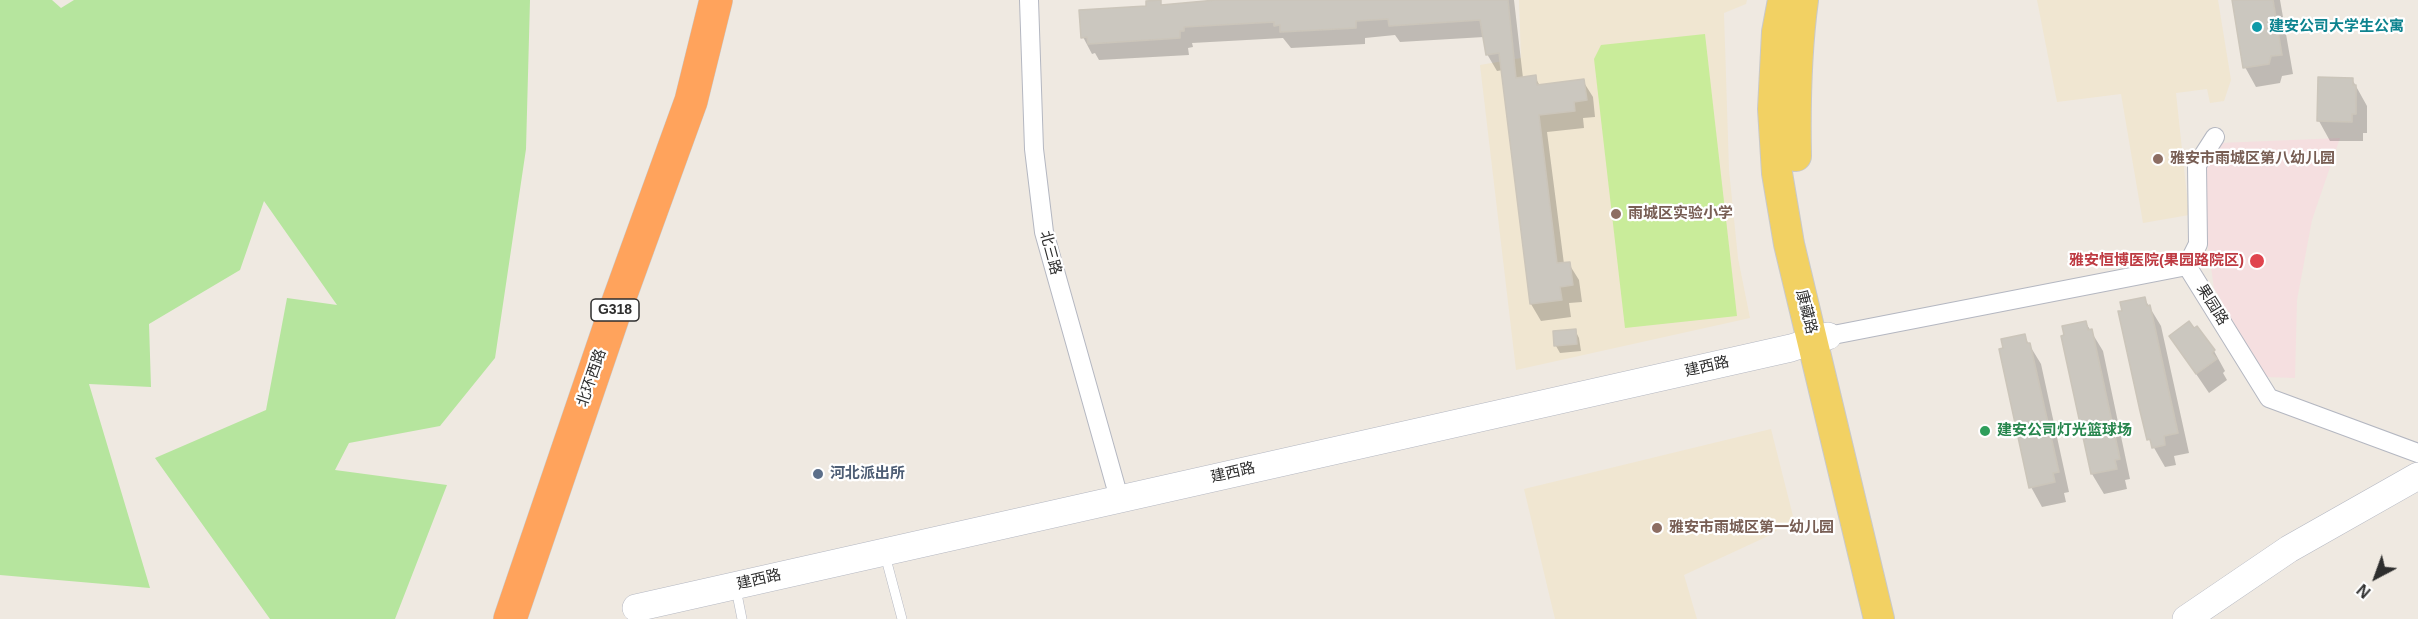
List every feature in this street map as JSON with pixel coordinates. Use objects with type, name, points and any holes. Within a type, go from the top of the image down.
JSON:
[{"type":"highway","name":"北环西路","points":[[510,619],[617,305],[691,101],[716,0]]},
{"type":"highway","name":"北环西路","points":[[528,619],[708,102],[735,0]]},
{"type":"main road","name":"康藏路","points":[[1783,0],[1777,32],[1773,109],[1777,173],[1789,244],[1821,339],[1896,619]]},
{"type":"main road","name":"康藏路","points":[[1803,0],[1798,39],[1795,102],[1796,170],[1821,339],[1879,619]]},
{"type":"street","name":"北三路","points":[[1029,0],[1034,149],[1044,232],[1119,498]]},
{"type":"street","points":[[1821,339],[2187,266],[2198,244],[2197,165],[2215,137]]},
{"type":"street","name":"果园路","points":[[2187,266],[2269,398],[2418,453]]},
{"type":"street","name":"建西路","points":[[636,608],[1821,339]]},
{"type":"street","points":[[2186,619],[2289,549],[2418,477]]},
{"type":"lane","points":[[884,552],[902,619]]},
{"type":"lane","points":[[736,585],[741,619]]},
{"type":"shaded area","name":"雨城区实验小学","points":[[1519,0],[1747,0],[1746,4],[1724,13],[1729,170],[1738,258],[1750,318],[1516,370],[1480,65],[1521,58]]},
{"type":"shaded area","name":"雅安市雨城区第八幼儿园","points":[[2037,0],[2218,0],[2231,80],[2224,101],[2210,103],[2207,89],[2176,93],[2189,215],[2143,223],[2121,94],[2057,102]]},
{"type":"shaded area","name":"雅安恒博医院(果园路院区)","points":[[2340,138],[2312,220],[2297,300],[2295,378],[2265,377],[2214,288],[2206,234],[2206,168],[2219,143]]},
{"type":"shaded area","name":"雅安市雨城区第一幼儿园","points":[[1771,429],[1794,520],[1766,537],[1684,575],[1697,619],[1555,619],[1524,489]]},
{"type":"green space","points":[[0,0],[52,0],[61,8],[74,0],[530,0],[526,149],[495,358],[440,426],[349,443],[335,470],[447,485],[395,619],[270,619],[155,458],[266,410],[287,298],[337,305],[264,201],[240,270],[149,324],[151,387],[89,384],[150,588],[0,575]]},
{"type":"green space","points":[[1705,34],[1737,316],[1625,328],[1594,59],[1601,45]]},
{"type":"building","points":[[1161,0],[1161,5],[1216,0],[1508,0],[1516,78],[1536,75],[1537,85],[1584,79],[1587,100],[1574,102],[1575,111],[1539,115],[1557,263],[1570,262],[1573,285],[1560,287],[1562,300],[1530,304],[1499,53],[1486,55],[1480,20],[1389,26],[1388,19],[1356,21],[1356,28],[1280,32],[1280,25],[1274,26],[1274,22],[1184,27],[1184,31],[1180,31],[1180,38],[1088,44],[1087,37],[1081,38],[1079,10],[1146,6],[1146,1]]},
{"type":"building","name":"建安公司大学生公寓","points":[[2232,0],[2273,0],[2282,55],[2271,56],[2269,64],[2243,68]]},
{"type":"building","points":[[2318,77],[2353,78],[2353,85],[2356,85],[2356,114],[2352,114],[2352,122],[2317,121]]},
{"type":"building","points":[[2145,297],[2147,306],[2150,305],[2178,433],[2164,436],[2165,445],[2152,448],[2150,439],[2147,440],[2118,311],[2122,311],[2120,302]]},
{"type":"building","points":[[2086,321],[2088,330],[2092,329],[2120,459],[2115,460],[2117,469],[2091,474],[2061,336],[2064,335],[2062,326]]},
{"type":"building","points":[[2189,321],[2194,328],[2197,326],[2215,350],[2212,353],[2217,359],[2196,374],[2169,336]]},
{"type":"building","points":[[1576,329],[1577,344],[1554,346],[1553,331]]},
{"type":"building","points":[[2025,334],[2027,343],[2030,343],[2059,472],[2053,473],[2055,482],[2029,488],[1999,349],[2003,348],[2001,339]]},
{"type":"place","name":"建安公司大学生公寓","points":[[2257,27]]},
{"type":"place","name":"雅安市雨城区第八幼儿园","points":[[2158,159]]},
{"type":"place","name":"雨城区实验小学","points":[[1616,214]]},
{"type":"place","name":"雅安恒博医院(果园路院区)","points":[[2257,261]]},
{"type":"place","name":"建安公司灯光篮球场","points":[[1985,431]]},
{"type":"place","name":"河北派出所","points":[[818,474]]},
{"type":"place","name":"雅安市雨城区第一幼儿园","points":[[1657,528]]}]
